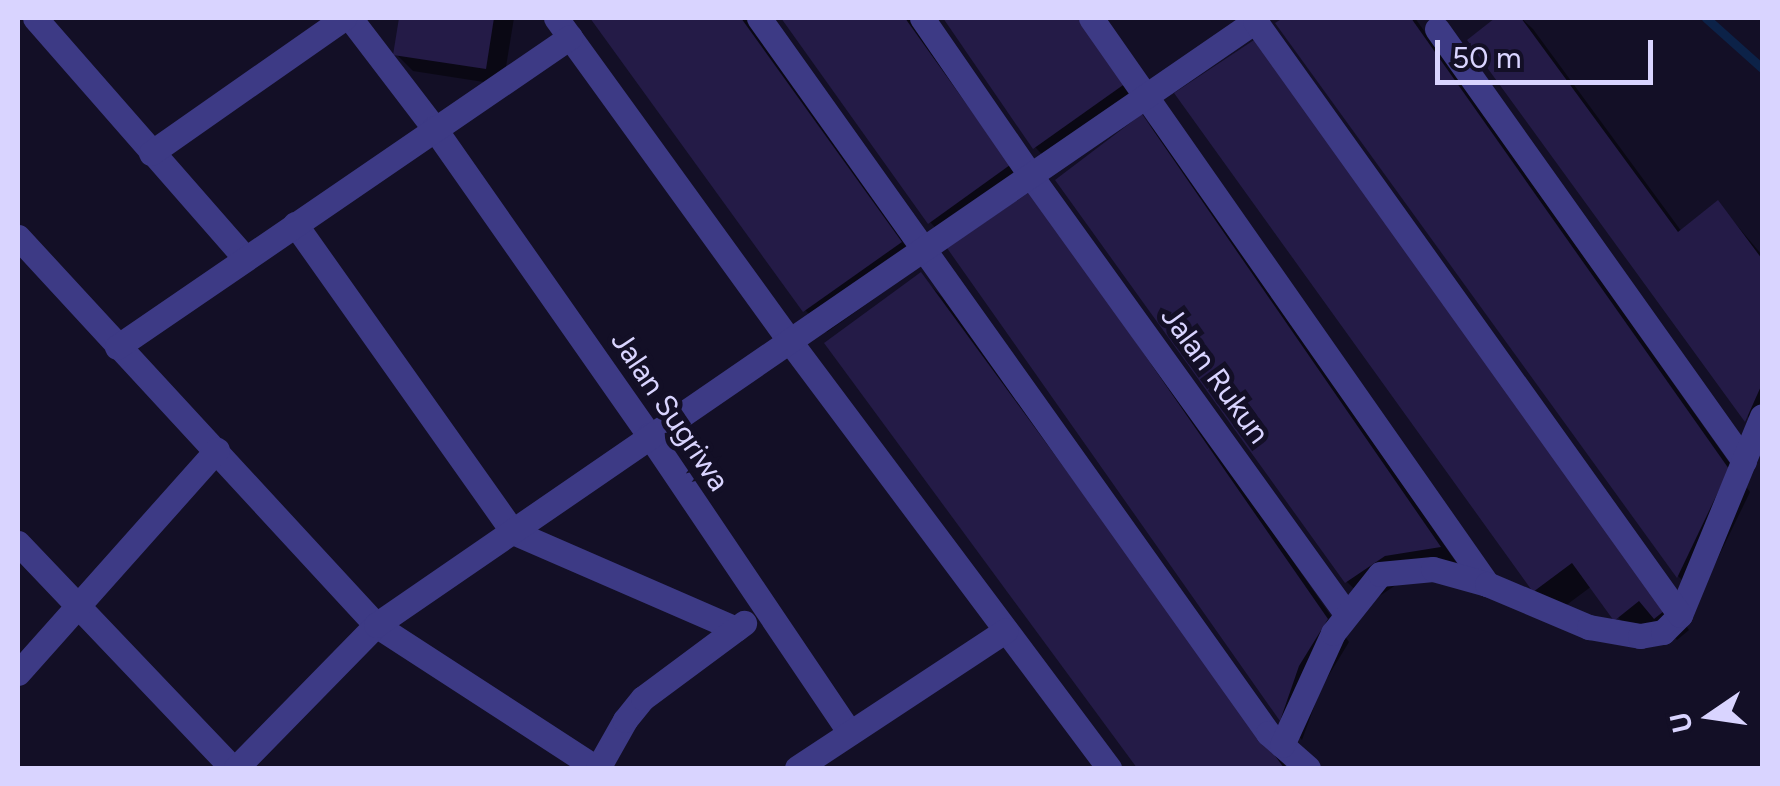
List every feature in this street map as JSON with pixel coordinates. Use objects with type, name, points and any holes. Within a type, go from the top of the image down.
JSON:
[{"type":"street","points":[[36,18],[245,258]]},
{"type":"street","points":[[151,153],[347,18]]},
{"type":"street","name":"Jalan Sugriwa","points":[[347,18],[434,128],[649,435],[763,610],[850,733]]},
{"type":"street","points":[[758,18],[1268,733],[1308,768]]},
{"type":"street","name":"Jalan Rukun","points":[[922,18],[1345,612]]},
{"type":"street","points":[[1091,18],[1486,584]]},
{"type":"street","points":[[18,543],[234,768],[376,625],[1258,19],[1680,615]]},
{"type":"street","points":[[117,347],[434,128],[563,28],[1107,768]]},
{"type":"street","points":[[1436,29],[1744,461]]},
{"type":"street","points":[[296,224],[513,532],[736,629]]},
{"type":"street","points":[[18,236],[376,625],[597,768],[643,698],[763,610]]},
{"type":"street","points":[[1282,745],[1345,612],[1371,579],[1399,569],[1433,569],[1486,584],[1589,627],[1653,636],[1680,615],[1762,416]]},
{"type":"street","points":[[18,673],[75,604],[217,450]]},
{"type":"street","points":[[797,768],[1006,630]]},
{"type":"building","points":[[399,18],[494,18],[486,69],[393,55]]},
{"type":"building","points":[[590,18],[741,18],[902,242],[803,312]]},
{"type":"building","points":[[781,18],[905,18],[1010,165],[928,224]]},
{"type":"building","points":[[943,18],[1080,18],[1126,83],[1033,149]]},
{"type":"building","points":[[1283,18],[1411,18],[1729,469],[1677,578],[1275,23]]},
{"type":"building","points":[[1495,18],[1521,18],[1678,232],[1718,200],[1762,259],[1762,384],[1745,422],[1467,40]]},
{"type":"building","points":[[1260,36],[1669,607],[1654,619],[1639,601],[1614,621],[1572,563],[1533,592],[1174,93]]},
{"type":"building","points":[[1142,114],[1441,547],[1385,556],[1345,583],[1055,180]]},
{"type":"building","points":[[1031,191],[1328,619],[1299,666],[1280,721],[947,248]]},
{"type":"building","points":[[921,272],[1284,768],[1137,768],[824,343]]},
{"type":"waterway","points":[[1706,18],[1762,68]]}]
